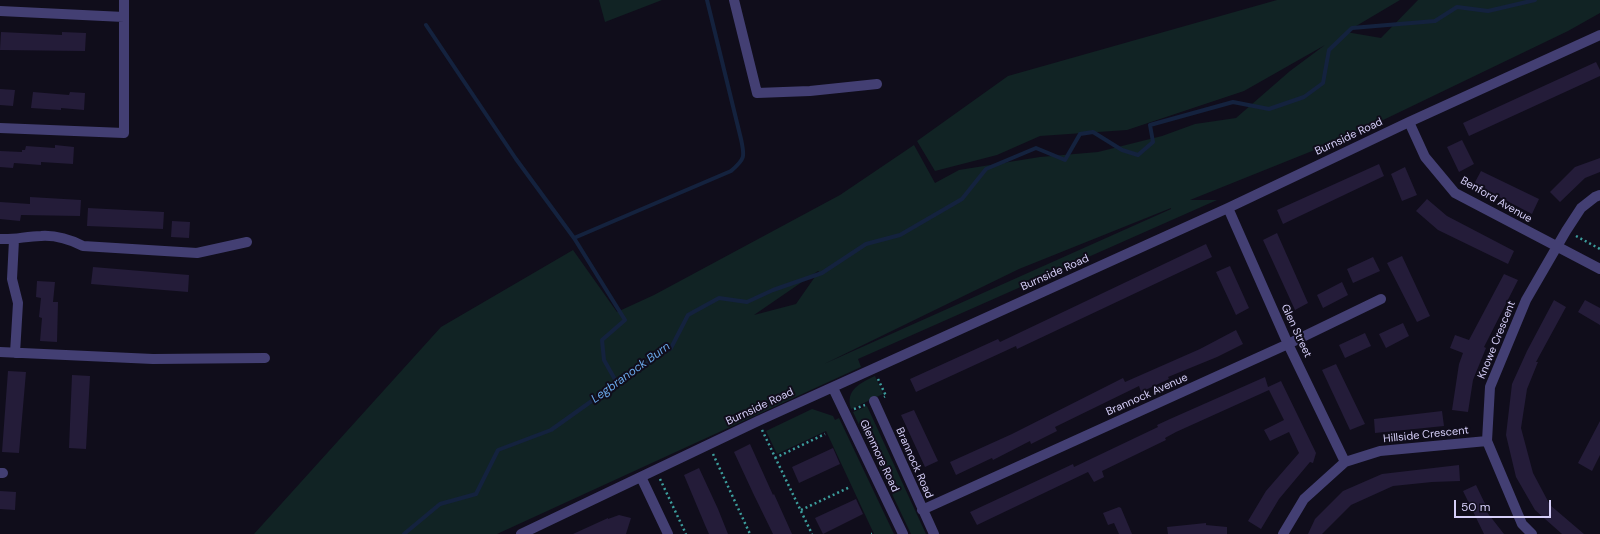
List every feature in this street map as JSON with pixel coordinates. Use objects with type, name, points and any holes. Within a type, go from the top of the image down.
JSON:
[{"type":"street","points":[[0,128],[124,133],[124,0]]},
{"type":"street","points":[[734,0],[757,93],[810,91],[877,84]]},
{"type":"street","points":[[0,11],[124,17]]},
{"type":"street","name":"Burnside Road","points":[[521,534],[656,471],[758,421],[1228,208],[1409,122],[1600,35]]},
{"type":"street","name":"Benford Avenue","points":[[1409,122],[1425,157],[1455,193],[1557,248],[1600,269]]},
{"type":"street","name":"Knowe Crescent","points":[[1532,534],[1522,524],[1487,441],[1490,387],[1526,300],[1581,208],[1595,196],[1600,195]]},
{"type":"street","name":"Glen Street","points":[[1228,208],[1288,344],[1345,462]]},
{"type":"street","points":[[0,239],[14,240],[40,236],[68,238],[83,246],[197,253],[247,242]]},
{"type":"street","points":[[14,240],[12,278],[18,303],[15,353]]},
{"type":"street","name":"Brannock Avenue","points":[[922,510],[1288,344],[1381,299]]},
{"type":"street","points":[[0,352],[153,359],[265,358]]},
{"type":"street","name":"Glenmore Road","points":[[833,388],[903,534]]},
{"type":"street","name":"Brannock Road","points":[[874,401],[934,534]]},
{"type":"street","name":"Hillside Crescent","points":[[1283,534],[1304,499],[1345,462],[1380,451],[1487,441]]},
{"type":"street","points":[[641,477],[668,534]]},
{"type":"path","points":[[1566,231],[1600,249]]},
{"type":"path","points":[[758,421],[812,534]]},
{"type":"path","points":[[776,458],[825,434]]},
{"type":"path","points":[[709,445],[750,534]]},
{"type":"path","points":[[656,471],[686,534]]},
{"type":"path","points":[[801,510],[850,487]]},
{"type":"shaded area","points":[[599,0],[662,0],[605,22]]},
{"type":"shaded area","points":[[1277,0],[1400,0],[1346,32],[1381,38],[1418,0],[1600,0],[1600,13],[1568,31],[1352,135],[1190,200],[1217,200],[858,359],[861,367],[497,534],[254,534],[441,327],[573,250],[617,312],[654,295],[840,195],[914,145],[935,183],[959,170],[1040,157],[1098,152],[1162,136],[1195,124],[1236,118],[1290,71],[1325,45],[1244,91],[1127,130],[1040,136],[997,155],[935,171],[917,141],[1008,76]],"holes":[[[1171,209],[824,364],[1019,269]],[[818,271],[796,304],[754,315]]]},
{"type":"shaded area","points":[[875,376],[883,394],[851,409],[850,397],[852,392],[864,381]]},
{"type":"shaded area","points":[[867,406],[926,534],[911,534],[853,412]]},
{"type":"shaded area","points":[[812,409],[833,416],[835,420],[839,418],[894,534],[874,534],[826,431],[777,454],[766,431]]},
{"type":"building","points":[[1,32],[62,35],[62,32],[86,33],[85,51],[0,50]]},
{"type":"building","points":[[1596,62],[1600,70],[1600,76],[1469,136],[1463,123]]},
{"type":"building","points":[[0,89],[15,90],[13,106],[0,105]]},
{"type":"building","points":[[33,92],[69,95],[70,92],[85,93],[84,110],[31,108]]},
{"type":"building","points":[[1462,140],[1474,164],[1459,172],[1447,147]]},
{"type":"building","points":[[55,145],[74,147],[73,164],[41,162],[41,165],[14,163],[13,168],[0,167],[0,151],[22,152],[22,150],[25,150],[26,146],[55,148]]},
{"type":"building","points":[[1600,158],[1600,172],[1585,178],[1560,202],[1550,192],[1575,167]]},
{"type":"building","points":[[1379,164],[1384,176],[1283,224],[1277,210]]},
{"type":"building","points":[[1405,167],[1417,195],[1402,201],[1391,174]]},
{"type":"building","points":[[1481,171],[1539,199],[1532,214],[1474,184]]},
{"type":"building","points":[[30,197],[81,200],[80,216],[21,215],[20,221],[0,219],[0,202],[30,204]]},
{"type":"building","points":[[1427,199],[1447,216],[1514,251],[1508,264],[1438,230],[1416,211]]},
{"type":"building","points":[[88,208],[164,212],[163,229],[87,226]]},
{"type":"building","points":[[172,221],[190,222],[189,238],[171,237]]},
{"type":"building","points":[[1277,233],[1308,303],[1295,310],[1263,240]]},
{"type":"building","points":[[1206,244],[1212,257],[1017,349],[1016,346],[916,392],[910,379],[998,339],[1000,342]]},
{"type":"building","points":[[1402,256],[1430,316],[1417,322],[1387,263]]},
{"type":"building","points":[[1373,257],[1380,271],[1353,283],[1347,269]]},
{"type":"building","points":[[1230,266],[1249,308],[1236,315],[1216,272]]},
{"type":"building","points":[[93,267],[189,275],[188,292],[91,284]]},
{"type":"building","points":[[1504,274],[1518,280],[1484,347],[1486,348],[1473,380],[1468,412],[1452,410],[1459,364],[1463,353],[1450,348],[1455,335],[1469,340]]},
{"type":"building","points":[[37,281],[55,282],[53,302],[58,302],[57,342],[40,341],[42,318],[39,317],[41,298],[36,297]]},
{"type":"building","points":[[1342,282],[1348,295],[1323,308],[1317,295]]},
{"type":"building","points":[[1554,300],[1566,307],[1536,362],[1538,362],[1527,389],[1521,428],[1533,473],[1550,505],[1584,534],[1562,534],[1535,510],[1516,477],[1506,435],[1512,384],[1527,351]]},
{"type":"building","points":[[1585,300],[1600,308],[1600,325],[1578,312]]},
{"type":"building","points":[[1403,323],[1409,336],[1386,348],[1379,334]]},
{"type":"building","points":[[1236,330],[1243,344],[1217,357],[1168,377],[1169,379],[1141,392],[1139,386],[1055,427],[1057,431],[1031,444],[1030,441],[993,460],[992,458],[956,475],[950,462],[1012,434],[1123,378],[1125,382],[1200,349]]},
{"type":"building","points":[[1365,333],[1371,346],[1345,358],[1339,345]]},
{"type":"building","points":[[1336,364],[1365,424],[1350,430],[1322,370]]},
{"type":"building","points":[[8,371],[26,372],[19,453],[2,452]]},
{"type":"building","points":[[72,375],[90,376],[86,449],[69,448]]},
{"type":"building","points":[[1265,377],[1268,387],[1281,381],[1316,453],[1313,463],[1310,462],[1279,499],[1261,529],[1248,521],[1266,491],[1299,453],[1289,432],[1270,441],[1264,430],[1284,420],[1269,390],[1176,432],[1165,438],[1166,440],[1102,471],[1104,477],[1094,482],[1088,472],[977,525],[970,512],[1073,464],[1074,467],[1158,427],[1157,425]]},
{"type":"building","points":[[914,410],[938,461],[925,467],[901,415]]},
{"type":"building","points":[[1442,411],[1444,426],[1375,433],[1374,419]]},
{"type":"building","points":[[1600,421],[1600,455],[1592,471],[1578,463]]},
{"type":"building","points":[[750,444],[792,534],[773,534],[753,493],[734,452]]},
{"type":"building","points":[[833,448],[840,464],[799,483],[792,467]]},
{"type":"building","points":[[1459,465],[1460,481],[1393,486],[1351,505],[1322,534],[1308,534],[1315,519],[1343,491],[1382,474]]},
{"type":"building","points":[[699,468],[728,534],[709,534],[705,525],[684,475]]},
{"type":"building","points":[[1476,485],[1488,510],[1486,511],[1504,534],[1484,534],[1463,491]]},
{"type":"building","points":[[0,491],[16,492],[15,510],[0,509]]},
{"type":"building","points":[[856,499],[863,514],[823,534],[815,518]]},
{"type":"building","points":[[1119,507],[1121,508],[1132,534],[1119,534],[1114,523],[1108,525],[1103,513]]},
{"type":"building","points":[[619,515],[631,518],[626,534],[573,534],[608,518]]},
{"type":"building","points":[[1206,523],[1206,525],[1227,527],[1227,534],[1168,534],[1167,527]]},
{"type":"waterway","points":[[574,238],[731,171],[743,157],[741,139],[707,0]]},
{"type":"waterway","name":"Legbranock Burn","points":[[404,534],[440,504],[476,494],[498,450],[551,430],[617,383],[671,348],[688,315],[719,298],[747,302],[773,290],[822,273],[866,244],[900,235],[962,199],[986,169],[1036,148],[1065,160],[1080,134],[1093,132],[1122,150],[1138,155],[1153,142],[1150,125],[1233,102],[1269,109],[1304,97],[1323,83],[1329,50],[1352,28],[1435,21],[1457,7],[1488,11],[1535,0]]},
{"type":"waterway","points":[[426,25],[516,159],[574,238],[625,320],[602,340],[604,360],[617,383]]}]
